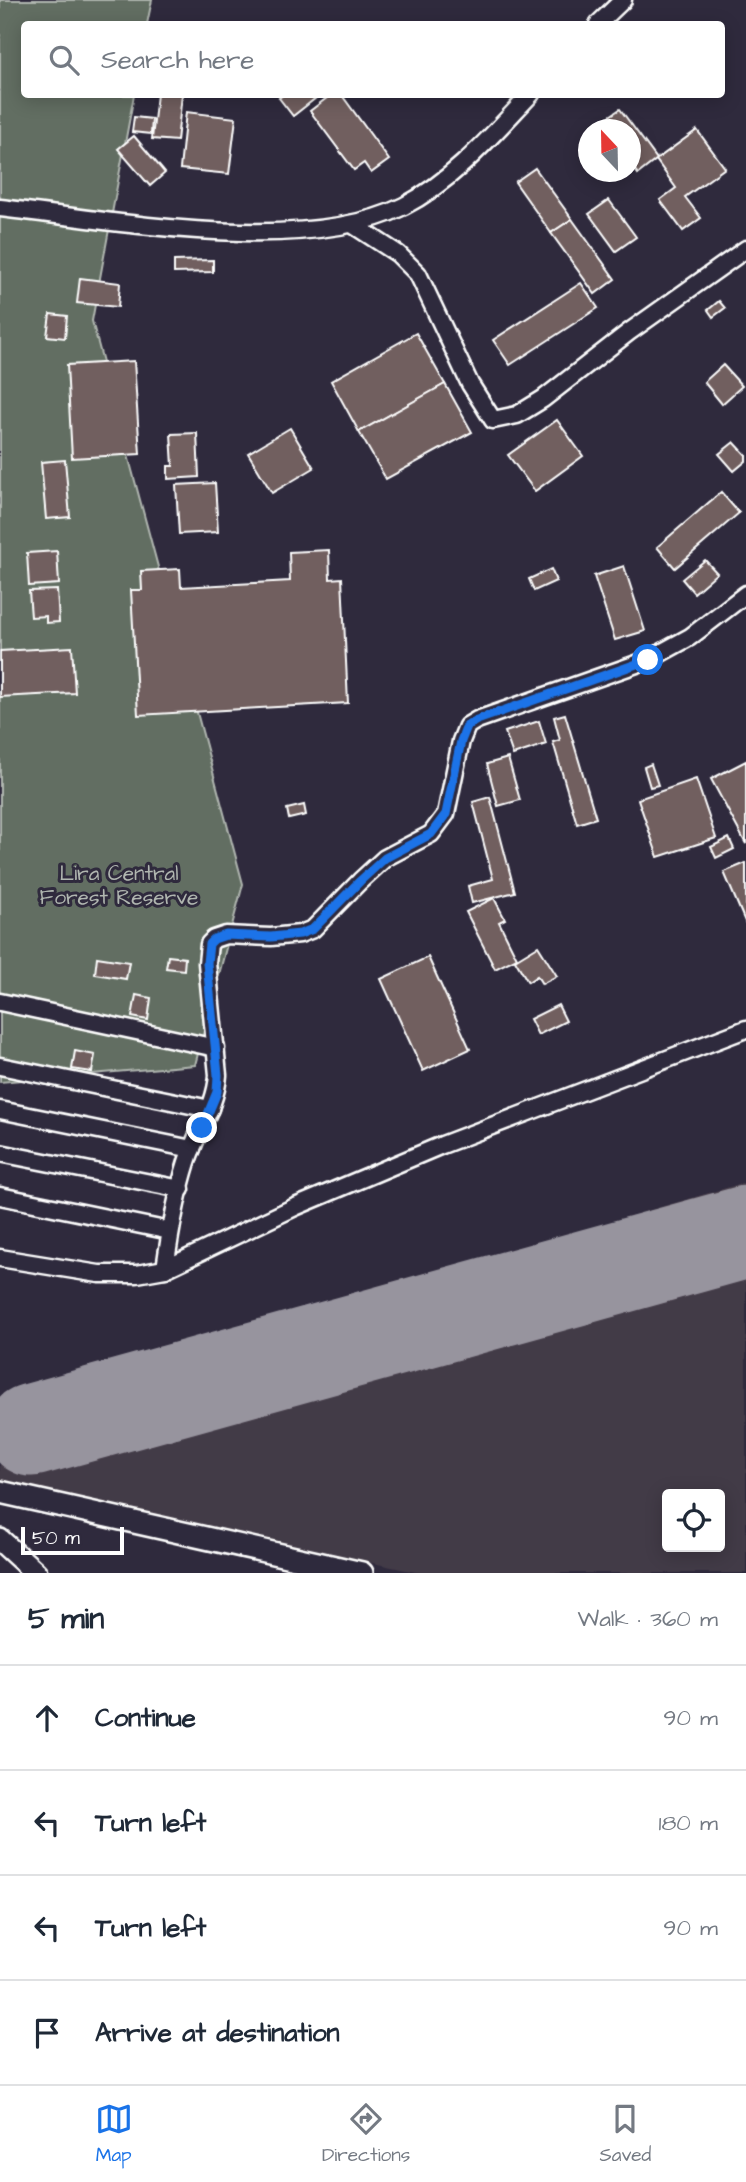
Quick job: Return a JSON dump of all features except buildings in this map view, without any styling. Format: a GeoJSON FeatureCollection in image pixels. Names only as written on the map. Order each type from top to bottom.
{"type":"FeatureCollection","features":[{"type":"Feature","properties":{"kind":"main road"},"geometry":{"type":"LineString","coordinates":[[0,1492],[362,1573]]}},
{"type":"Feature","properties":{"kind":"main road"},"geometry":{"type":"LineString","coordinates":[[0,1540],[36,1573]]}},
{"type":"Feature","properties":{"kind":"street"},"geometry":{"type":"LineString","coordinates":[[601,21],[623,0]]}},
{"type":"Feature","properties":{"kind":"street"},"geometry":{"type":"LineString","coordinates":[[0,208],[171,227],[263,232],[334,228],[387,214],[421,195],[470,158],[527,98]]}},
{"type":"Feature","properties":{"kind":"street"},"geometry":{"type":"LineString","coordinates":[[352,224],[398,254],[418,274],[470,384],[493,420],[517,415],[543,399],[629,332],[746,248]]}},
{"type":"Feature","properties":{"kind":"street"},"geometry":{"type":"LineString","coordinates":[[165,1269],[170,1231],[192,1149],[217,1092],[216,1048],[207,963],[207,949],[214,939],[226,935],[271,937],[300,934],[313,929],[385,858],[431,834],[442,821],[467,726],[477,720],[660,654],[690,637],[746,594]]}},
{"type":"Feature","properties":{"kind":"street"},"geometry":{"type":"LineString","coordinates":[[0,1002],[216,1048]]}},
{"type":"Feature","properties":{"kind":"street"},"geometry":{"type":"LineString","coordinates":[[0,1258],[99,1274],[136,1275],[165,1269],[295,1207],[442,1145],[746,1029]]}},
{"type":"Feature","properties":{"kind":"street"},"geometry":{"type":"LineString","coordinates":[[0,1066],[210,1109]]}},
{"type":"Feature","properties":{"kind":"street"},"geometry":{"type":"LineString","coordinates":[[0,1110],[192,1149]]}},
{"type":"Feature","properties":{"kind":"street"},"geometry":{"type":"LineString","coordinates":[[0,1153],[181,1189]]}},
{"type":"Feature","properties":{"kind":"street"},"geometry":{"type":"LineString","coordinates":[[0,1196],[170,1231]]}},
{"type":"Feature","properties":{"kind":"shaded area"},"geometry":{"type":"Polygon","coordinates":[[[746,1182],[746,1573],[420,1573],[0,1484],[0,1401],[746,1182]]]}},
{"type":"Feature","properties":{"kind":"green space","name":"Lira Central Forest Reserve"},"geometry":{"type":"Polygon","coordinates":[[[0,0],[152,0],[148,21],[21,21],[21,98],[133,98],[92,321],[243,884],[195,1065],[0,1082],[0,0]]]}},
{"type":"Feature","properties":{"kind":"runway"},"geometry":{"type":"LineString","coordinates":[[32,1430],[746,1232]]}},
{"type":"Feature","properties":{"kind":"route"},"geometry":{"type":"LineString","coordinates":[[202,1128],[217,1092],[218,1075],[207,963],[209,944],[226,935],[271,937],[300,934],[313,929],[385,858],[431,834],[442,821],[467,726],[477,720],[648,660]]}}]}
